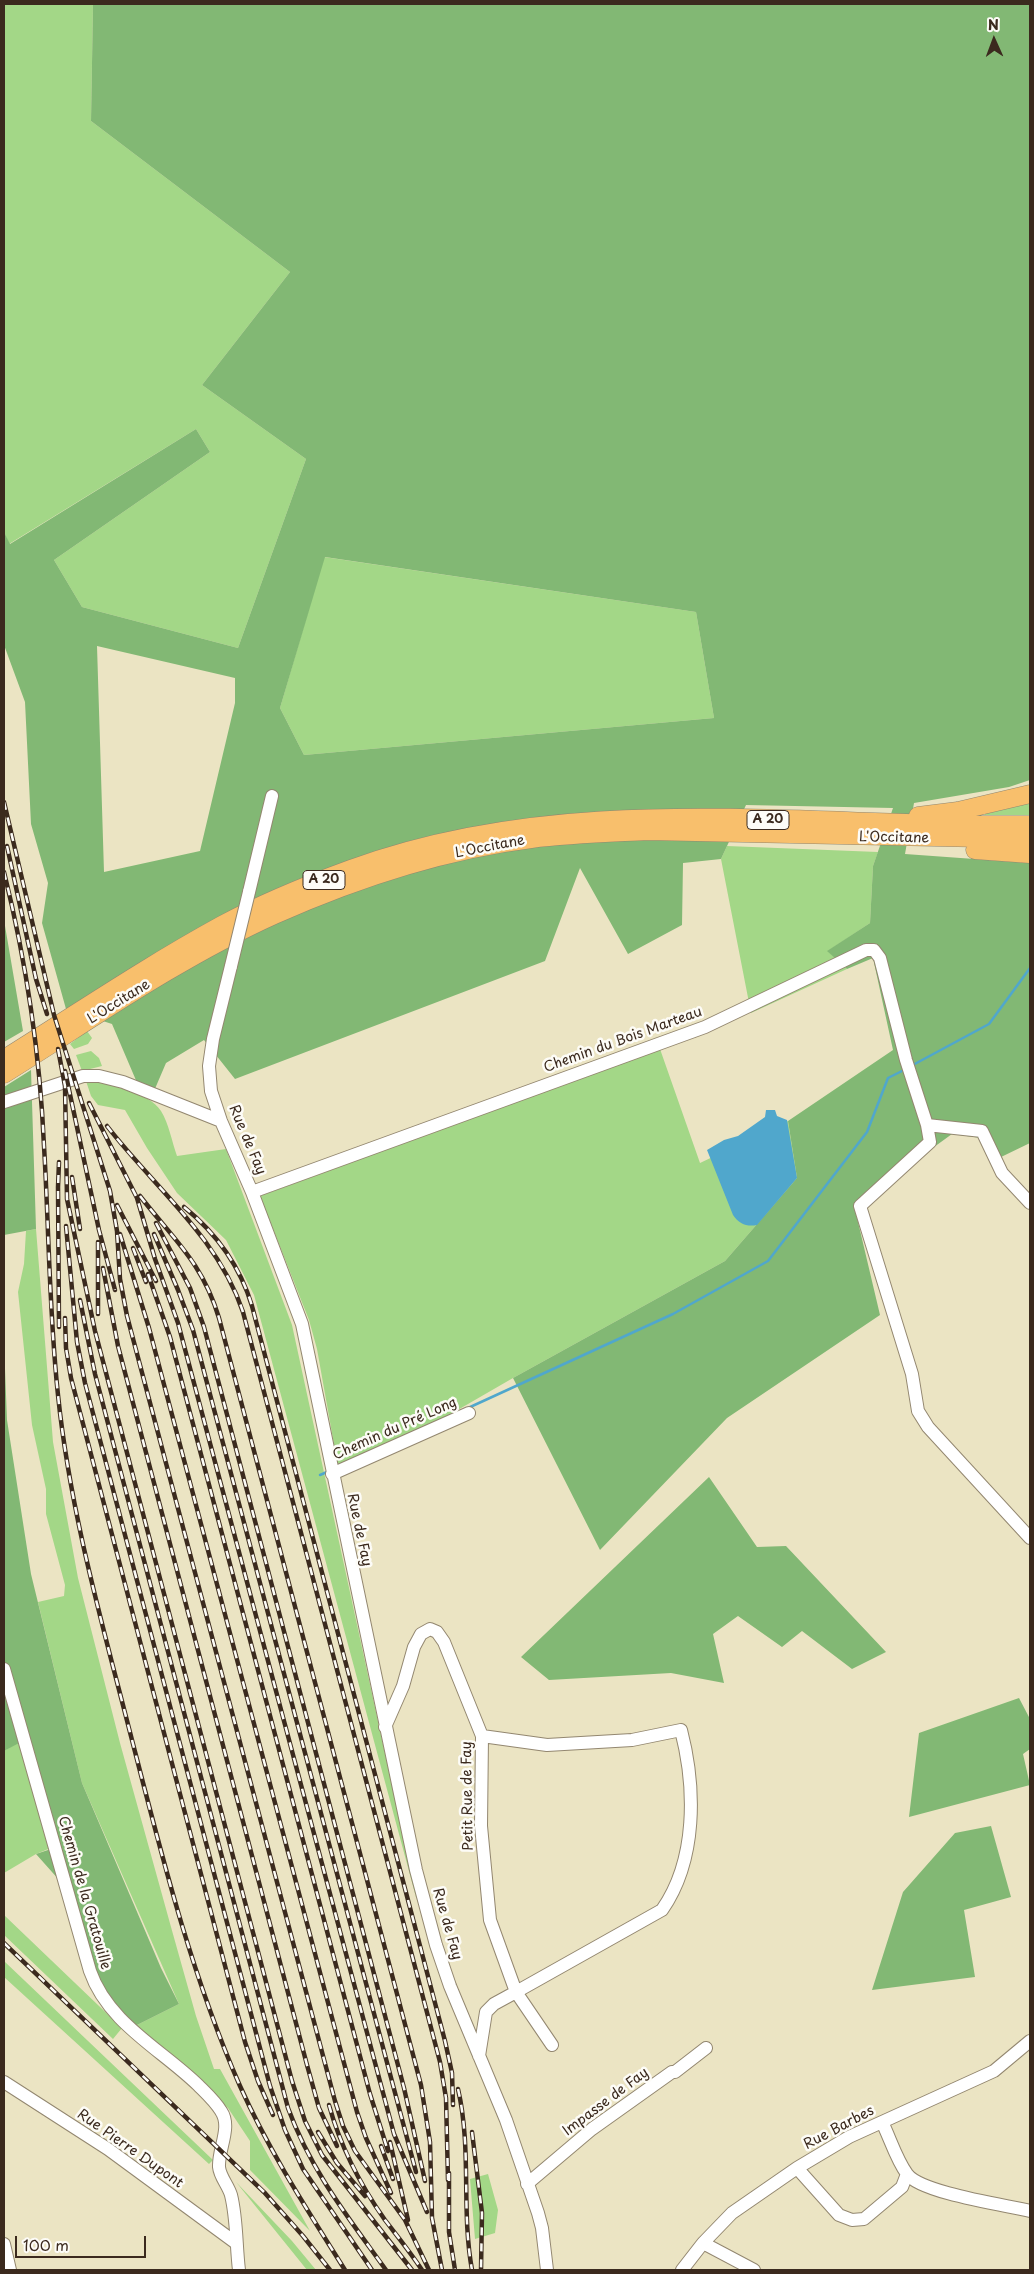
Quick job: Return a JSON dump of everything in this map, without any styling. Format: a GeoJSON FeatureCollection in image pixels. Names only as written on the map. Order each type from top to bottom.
{"type":"FeatureCollection","features":[{"type":"Feature","properties":{"kind":"highway"},"geometry":{"type":"LineString","coordinates":[[852,822],[958,811],[1030,794]]}},
{"type":"Feature","properties":{"kind":"highway","name":"L'Occitane"},"geometry":{"type":"LineString","coordinates":[[4,1058],[164,958],[223,925],[270,902],[352,868],[424,847],[489,833],[600,820],[684,817],[966,826],[1030,825]]}},
{"type":"Feature","properties":{"kind":"highway","name":"L'Occitane"},"geometry":{"type":"LineString","coordinates":[[4,1074],[162,975],[222,941],[274,915],[348,885],[389,871],[476,849],[530,839],[589,833],[648,832],[886,838],[1030,839]]}},
{"type":"Feature","properties":{"kind":"highway"},"geometry":{"type":"LineString","coordinates":[[886,838],[912,845],[1030,854]]}},
{"type":"Feature","properties":{"kind":"street","name":"Rue de Fay"},"geometry":{"type":"LineString","coordinates":[[272,796],[213,1039],[209,1066],[212,1091],[221,1120],[252,1192],[302,1324],[385,1727],[408,1833],[436,1945],[450,1986],[506,2120],[542,2228],[547,2270]]}},
{"type":"Feature","properties":{"kind":"street","name":"Chemin du Bois Marteau"},"geometry":{"type":"LineString","coordinates":[[252,1192],[705,1027],[870,949],[877,953],[880,958],[906,1060],[927,1125]]}},
{"type":"Feature","properties":{"kind":"street"},"geometry":{"type":"LineString","coordinates":[[4,1102],[83,1076],[99,1076],[123,1082],[221,1120]]}},
{"type":"Feature","properties":{"kind":"street"},"geometry":{"type":"LineString","coordinates":[[1030,1203],[1002,1173],[982,1131],[927,1125],[930,1142],[860,1206],[912,1374],[918,1411],[928,1427],[1030,1538]]}},
{"type":"Feature","properties":{"kind":"street","name":"Chemin du Pré Long"},"geometry":{"type":"LineString","coordinates":[[332,1474],[469,1413]]}},
{"type":"Feature","properties":{"kind":"street","name":"Petit Rue de Fay"},"geometry":{"type":"LineString","coordinates":[[385,1727],[403,1686],[414,1647],[421,1634],[430,1629],[437,1632],[444,1642],[482,1736],[482,1826],[490,1920],[516,1992],[552,2045]]}},
{"type":"Feature","properties":{"kind":"street","name":"Chemin de la Gratouille"},"geometry":{"type":"LineString","coordinates":[[4,1669],[93,1978],[113,2012],[143,2039],[178,2065],[221,2110],[225,2123],[219,2165],[231,2194],[239,2270]]}},
{"type":"Feature","properties":{"kind":"street"},"geometry":{"type":"LineString","coordinates":[[479,2056],[486,2012],[494,2004],[662,1910],[674,1893],[684,1865],[690,1825],[688,1757],[681,1730],[632,1740],[547,1745],[482,1736]]}},
{"type":"Feature","properties":{"kind":"street","name":"Rue Barbes"},"geometry":{"type":"LineString","coordinates":[[682,2270],[703,2243],[732,2213],[797,2168],[849,2137],[994,2071],[1030,2041]]}},
{"type":"Feature","properties":{"kind":"street","name":"Impasse de Fay"},"geometry":{"type":"LineString","coordinates":[[527,2184],[592,2129],[672,2072],[675,2072],[706,2048]]}},
{"type":"Feature","properties":{"kind":"street","name":"Rue Pierre Dupont"},"geometry":{"type":"LineString","coordinates":[[4,2082],[108,2149],[236,2243]]}},
{"type":"Feature","properties":{"kind":"street"},"geometry":{"type":"LineString","coordinates":[[882,2122],[907,2174],[916,2181],[932,2189],[1030,2211]]}},
{"type":"Feature","properties":{"kind":"street"},"geometry":{"type":"LineString","coordinates":[[797,2168],[839,2215],[852,2220],[864,2219],[902,2187],[907,2174]]}},
{"type":"Feature","properties":{"kind":"street"},"geometry":{"type":"LineString","coordinates":[[703,2243],[754,2270]]}},
{"type":"Feature","properties":{"kind":"street"},"geometry":{"type":"LineString","coordinates":[[4,2244],[10,2270]]}},
{"type":"Feature","properties":{"kind":"green space"},"geometry":{"type":"Polygon","coordinates":[[[4,4],[93,4],[91,121],[290,272],[202,385],[306,459],[238,648],[82,607],[54,560],[210,452],[196,429],[9,544],[4,532],[4,4]]]}},
{"type":"Feature","properties":{"kind":"green space"},"geometry":{"type":"Polygon","coordinates":[[[93,4],[1030,4],[1030,780],[1009,787],[914,803],[905,854],[1030,863],[1030,1143],[999,1158],[981,1138],[952,1134],[854,1205],[880,1315],[727,1418],[600,1550],[513,1378],[725,1261],[797,1178],[788,1121],[893,1050],[873,958],[847,969],[827,951],[870,923],[873,866],[893,808],[746,805],[721,859],[683,863],[682,925],[628,954],[580,868],[545,961],[235,1079],[204,1040],[166,1063],[154,1091],[138,1085],[112,1024],[66,1009],[42,923],[48,883],[31,824],[25,702],[4,645],[4,532],[10,544],[196,429],[210,452],[54,560],[82,607],[238,648],[306,459],[202,385],[290,272],[91,121],[93,4]],[[325,557],[280,708],[304,755],[714,718],[696,612],[325,557]],[[97,646],[104,872],[200,851],[235,703],[235,678],[97,646]]]}},
{"type":"Feature","properties":{"kind":"green space"},"geometry":{"type":"Polygon","coordinates":[[[324,557],[696,612],[714,718],[304,755],[280,708],[324,557]]]}},
{"type":"Feature","properties":{"kind":"green space"},"geometry":{"type":"Polygon","coordinates":[[[1030,796],[1030,815],[984,815],[991,810],[1030,796]]]}},
{"type":"Feature","properties":{"kind":"green space"},"geometry":{"type":"Polygon","coordinates":[[[727,846],[878,852],[873,866],[870,923],[828,951],[847,969],[751,1013],[721,859],[727,846]]]}},
{"type":"Feature","properties":{"kind":"green space"},"geometry":{"type":"Polygon","coordinates":[[[4,920],[23,1031],[4,1042],[4,920]]]}},
{"type":"Feature","properties":{"kind":"green space"},"geometry":{"type":"Polygon","coordinates":[[[87,1031],[92,1038],[88,1044],[74,1049],[70,1044],[87,1031]]]}},
{"type":"Feature","properties":{"kind":"green space"},"geometry":{"type":"Polygon","coordinates":[[[660,1049],[700,1163],[788,1121],[797,1178],[725,1261],[513,1378],[340,1478],[317,1349],[309,1320],[260,1196],[660,1049]]]}},
{"type":"Feature","properties":{"kind":"green space"},"geometry":{"type":"Polygon","coordinates":[[[91,1051],[99,1058],[102,1066],[82,1071],[76,1055],[91,1051]]]}},
{"type":"Feature","properties":{"kind":"green space"},"geometry":{"type":"Polygon","coordinates":[[[31,1070],[36,1229],[4,1235],[4,1087],[31,1070]]]}},
{"type":"Feature","properties":{"kind":"green space"},"geometry":{"type":"Polygon","coordinates":[[[86,1081],[127,1090],[155,1104],[166,1122],[177,1156],[226,1149],[292,1325],[417,1901],[254,1295],[226,1240],[177,1193],[147,1148],[125,1110],[98,1105],[91,1096],[86,1081]]]}},
{"type":"Feature","properties":{"kind":"green space"},"geometry":{"type":"Polygon","coordinates":[[[36,1229],[53,1442],[78,1578],[120,1743],[196,2016],[214,2069],[220,2069],[310,2231],[250,2170],[250,2141],[228,2108],[133,2027],[179,2004],[82,1783],[38,1602],[64,1596],[65,1585],[46,1514],[46,1489],[32,1425],[18,1292],[24,1264],[26,1231],[36,1229]]]}},
{"type":"Feature","properties":{"kind":"green space"},"geometry":{"type":"Polygon","coordinates":[[[4,1343],[7,1420],[31,1574],[82,1783],[161,1968],[179,2004],[133,2027],[94,1995],[60,1881],[36,1854],[51,1849],[19,1743],[4,1751],[4,1343]]]}},
{"type":"Feature","properties":{"kind":"green space"},"geometry":{"type":"Polygon","coordinates":[[[709,1477],[757,1547],[786,1546],[886,1652],[852,1669],[802,1631],[782,1647],[738,1616],[713,1634],[724,1683],[671,1673],[549,1680],[521,1657],[709,1477]]]}},
{"type":"Feature","properties":{"kind":"green space"},"geometry":{"type":"Polygon","coordinates":[[[1019,1698],[1030,1719],[1030,1749],[1023,1754],[1030,1785],[909,1817],[919,1733],[1019,1698]]]}},
{"type":"Feature","properties":{"kind":"green space"},"geometry":{"type":"Polygon","coordinates":[[[18,1742],[51,1848],[36,1854],[4,1873],[4,1751],[18,1742]]]}},
{"type":"Feature","properties":{"kind":"green space"},"geometry":{"type":"Polygon","coordinates":[[[991,1826],[1011,1897],[964,1910],[975,1977],[872,1990],[903,1892],[955,1833],[991,1826]]]}},
{"type":"Feature","properties":{"kind":"green space"},"geometry":{"type":"Polygon","coordinates":[[[4,1915],[122,2028],[113,2039],[4,1935],[4,1915]]]}},
{"type":"Feature","properties":{"kind":"green space"},"geometry":{"type":"Polygon","coordinates":[[[4,1961],[213,2160],[209,2164],[4,1977],[4,1961]]]}},
{"type":"Feature","properties":{"kind":"green space"},"geometry":{"type":"Polygon","coordinates":[[[488,2174],[498,2210],[495,2233],[475,2239],[470,2179],[488,2174]]]}},
{"type":"Feature","properties":{"kind":"green space"},"geometry":{"type":"Polygon","coordinates":[[[236,2182],[292,2241],[316,2270],[307,2270],[236,2182]]]}},
{"type":"Feature","properties":{"kind":"water"},"geometry":{"type":"Polygon","coordinates":[[[766,1110],[775,1110],[777,1116],[787,1120],[797,1178],[757,1225],[750,1226],[741,1223],[733,1215],[707,1150],[724,1140],[738,1136],[765,1117],[766,1110]]]}},
{"type":"Feature","properties":{"kind":"waterway"},"geometry":{"type":"LineString","coordinates":[[911,1066],[989,1024],[1030,968]]}},
{"type":"Feature","properties":{"kind":"waterway"},"geometry":{"type":"LineString","coordinates":[[468,1408],[673,1314],[768,1261],[867,1132],[888,1078],[904,1070]]}},
{"type":"Feature","properties":{"kind":"waterway"},"geometry":{"type":"LineString","coordinates":[[320,1475],[327,1472]]}},
{"type":"Feature","properties":{"kind":"railway"},"geometry":{"type":"LineString","coordinates":[[4,802],[54,1015],[110,1191],[117,1231],[120,1279],[127,1316],[335,2101],[343,2126],[355,2151],[405,2220],[429,2270]]}},
{"type":"Feature","properties":{"kind":"railway"},"geometry":{"type":"LineString","coordinates":[[7,846],[36,979],[47,1014]]}},
{"type":"Feature","properties":{"kind":"railway"},"geometry":{"type":"LineString","coordinates":[[4,872],[31,1008],[39,1077],[58,1395],[69,1475],[94,1592],[174,1900],[221,2040],[263,2134],[345,2270]]}},
{"type":"Feature","properties":{"kind":"railway"},"geometry":{"type":"LineString","coordinates":[[58,1049],[65,1086],[67,1199],[95,1331],[292,2081],[305,2121],[322,2155],[412,2270]]}},
{"type":"Feature","properties":{"kind":"railway"},"geometry":{"type":"LineString","coordinates":[[65,1071],[99,1230],[115,1290]]}},
{"type":"Feature","properties":{"kind":"railway"},"geometry":{"type":"LineString","coordinates":[[89,1103],[137,1198],[155,1259],[178,1323],[394,2134],[427,2212]]}},
{"type":"Feature","properties":{"kind":"railway"},"geometry":{"type":"LineString","coordinates":[[107,1126],[201,1236],[218,1260],[232,1285],[243,1312],[440,2062],[446,2098],[448,2180]]}},
{"type":"Feature","properties":{"kind":"railway"},"geometry":{"type":"LineString","coordinates":[[59,1162],[59,1327]]}},
{"type":"Feature","properties":{"kind":"railway"},"geometry":{"type":"LineString","coordinates":[[72,1177],[80,1229]]}},
{"type":"Feature","properties":{"kind":"railway"},"geometry":{"type":"LineString","coordinates":[[140,1196],[186,1252],[204,1282],[219,1318],[421,2085],[430,2142],[432,2218],[442,2270]]}},
{"type":"Feature","properties":{"kind":"railway"},"geometry":{"type":"LineString","coordinates":[[117,1205],[156,1281]]}},
{"type":"Feature","properties":{"kind":"railway"},"geometry":{"type":"LineString","coordinates":[[184,1207],[196,1217],[226,1251],[241,1277],[252,1306],[445,2041],[452,2073],[453,2105]]}},
{"type":"Feature","properties":{"kind":"railway"},"geometry":{"type":"LineString","coordinates":[[156,1223],[190,1288],[204,1327],[404,2088],[425,2181]]}},
{"type":"Feature","properties":{"kind":"railway"},"geometry":{"type":"LineString","coordinates":[[66,1226],[77,1342],[85,1383],[270,2086],[285,2130],[303,2169],[372,2270]]}},
{"type":"Feature","properties":{"kind":"railway"},"geometry":{"type":"LineString","coordinates":[[120,1234],[149,1328],[357,2112],[366,2138],[391,2193]]}},
{"type":"Feature","properties":{"kind":"railway"},"geometry":{"type":"LineString","coordinates":[[154,1234],[193,1330],[416,2172]]}},
{"type":"Feature","properties":{"kind":"railway"},"geometry":{"type":"LineString","coordinates":[[98,1242],[98,1314]]}},
{"type":"Feature","properties":{"kind":"railway"},"geometry":{"type":"LineString","coordinates":[[133,1248],[146,1282]]}},
{"type":"Feature","properties":{"kind":"railway"},"geometry":{"type":"LineString","coordinates":[[103,1268],[118,1346],[307,2065],[319,2108],[337,2146]]}},
{"type":"Feature","properties":{"kind":"railway"},"geometry":{"type":"LineString","coordinates":[[148,1274],[170,1337],[370,2094],[388,2151]]}},
{"type":"Feature","properties":{"kind":"railway"},"geometry":{"type":"LineString","coordinates":[[80,1300],[95,1374],[288,2108],[297,2131],[331,2193],[386,2270]]}},
{"type":"Feature","properties":{"kind":"railway"},"geometry":{"type":"LineString","coordinates":[[65,1318],[66,1348],[71,1378],[245,2042],[258,2081],[273,2115]]}},
{"type":"Feature","properties":{"kind":"railway"},"geometry":{"type":"LineString","coordinates":[[4,1943],[264,2192],[330,2270]]}},
{"type":"Feature","properties":{"kind":"railway"},"geometry":{"type":"LineString","coordinates":[[458,2089],[465,2134],[467,2225],[472,2270]]}},
{"type":"Feature","properties":{"kind":"railway"},"geometry":{"type":"LineString","coordinates":[[329,2105],[345,2150],[360,2179],[385,2220],[422,2270]]}},
{"type":"Feature","properties":{"kind":"railway"},"geometry":{"type":"LineString","coordinates":[[318,2132],[337,2163],[365,2196]]}},
{"type":"Feature","properties":{"kind":"railway"},"geometry":{"type":"LineString","coordinates":[[472,2132],[482,2213],[481,2270]]}},
{"type":"Feature","properties":{"kind":"railway"},"geometry":{"type":"LineString","coordinates":[[390,2142],[408,2220]]}},
{"type":"Feature","properties":{"kind":"railway"},"geometry":{"type":"LineString","coordinates":[[381,2146],[393,2179]]}},
{"type":"Feature","properties":{"kind":"railway"},"geometry":{"type":"LineString","coordinates":[[449,2173],[449,2232],[455,2270]]}}]}
